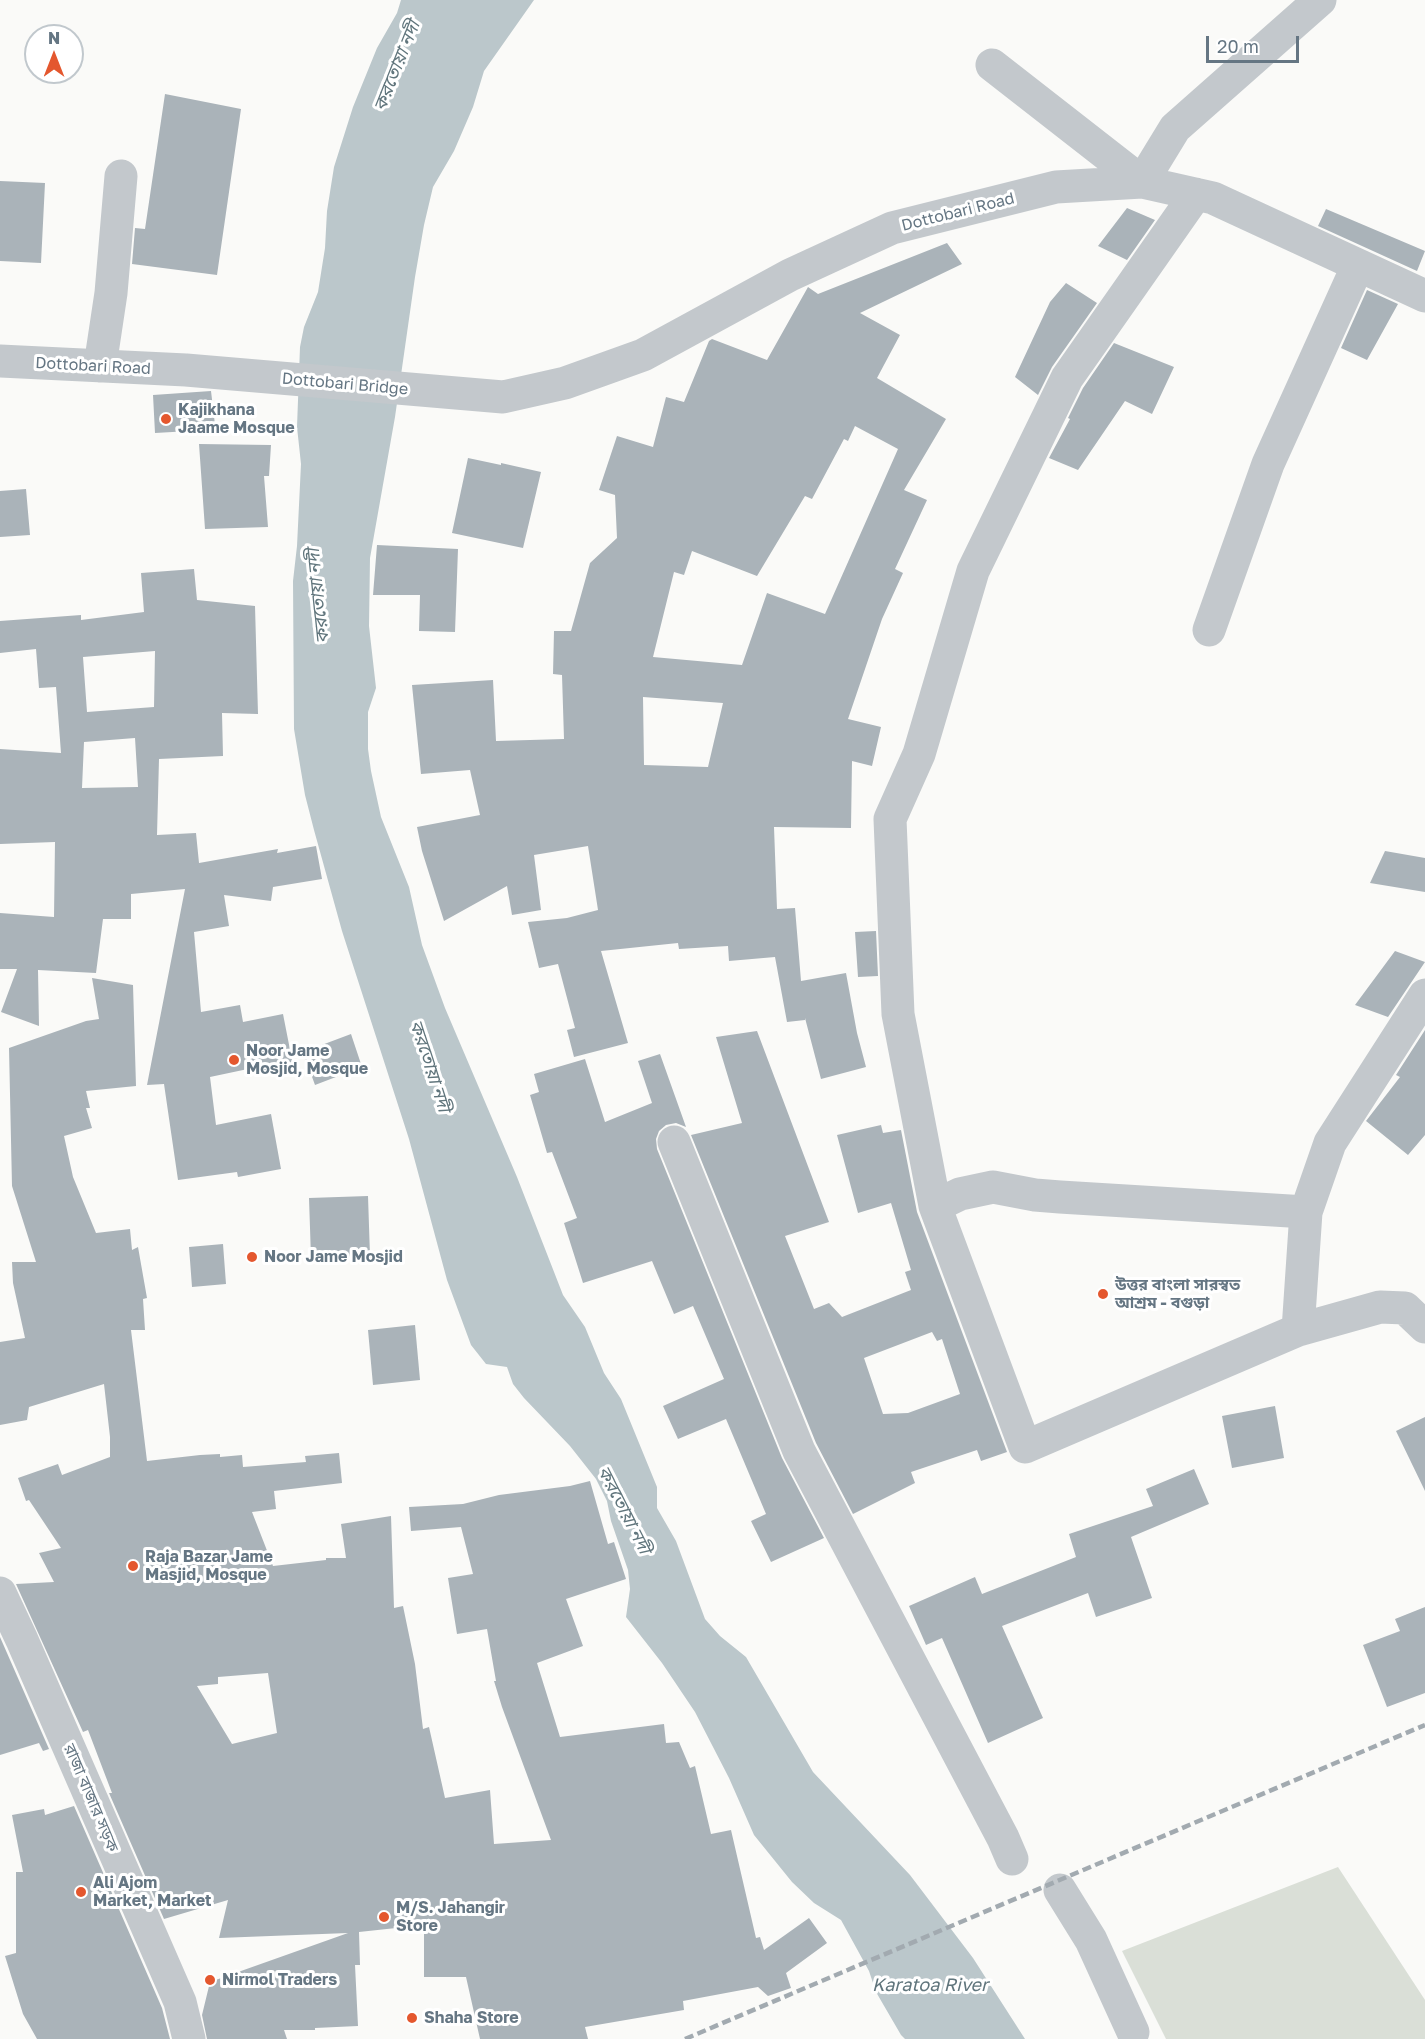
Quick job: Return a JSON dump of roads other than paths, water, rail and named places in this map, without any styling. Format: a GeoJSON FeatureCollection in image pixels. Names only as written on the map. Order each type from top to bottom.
{"type":"FeatureCollection","features":[{"type":"Feature","properties":{"kind":"street"},"geometry":{"type":"LineString","coordinates":[[992,65],[1142,182],[1175,128],[1320,0]]}},
{"type":"Feature","properties":{"kind":"street"},"geometry":{"type":"LineString","coordinates":[[100,366],[111,293],[121,176]]}},
{"type":"Feature","properties":{"kind":"street","name":"Dottobari Road"},"geometry":{"type":"LineString","coordinates":[[503,397],[565,383],[643,355],[790,275],[892,228],[1056,187],[1142,182],[1213,198],[1425,296]]}},
{"type":"Feature","properties":{"kind":"street"},"geometry":{"type":"LineString","coordinates":[[1196,194],[1067,378],[973,571],[920,754],[890,819],[898,1014],[935,1206],[1024,1447],[1298,1330],[1380,1307],[1405,1308],[1425,1327]]}},
{"type":"Feature","properties":{"kind":"street"},"geometry":{"type":"LineString","coordinates":[[1209,630],[1268,464],[1358,265]]}},
{"type":"Feature","properties":{"kind":"street","name":"Dottobari Road"},"geometry":{"type":"LineString","coordinates":[[0,361],[186,370]]}},
{"type":"Feature","properties":{"kind":"street","name":"Dottobari Bridge"},"geometry":{"type":"LineString","coordinates":[[186,370],[503,397]]}},
{"type":"Feature","properties":{"kind":"street"},"geometry":{"type":"LineString","coordinates":[[1298,1330],[1306,1212],[1330,1143],[1425,995]]}},
{"type":"Feature","properties":{"kind":"street"},"geometry":{"type":"LineString","coordinates":[[674,1142],[799,1450],[1012,1859]]}},
{"type":"Feature","properties":{"kind":"street"},"geometry":{"type":"LineString","coordinates":[[935,1206],[960,1194],[993,1188],[1052,1197],[1306,1212]]}},
{"type":"Feature","properties":{"kind":"street","name":"রাজা বাজার সড়ক"},"geometry":{"type":"LineString","coordinates":[[0,1593],[180,2002],[189,2039]]}},
{"type":"Feature","properties":{"kind":"street"},"geometry":{"type":"LineString","coordinates":[[1060,1890],[1091,1940],[1133,2032]]}},
{"type":"Feature","properties":{"kind":"water"},"geometry":{"type":"Polygon","coordinates":[[[401,0],[534,0],[484,71],[473,107],[454,151],[433,187],[424,225],[395,417],[370,558],[369,626],[376,688],[368,712],[368,749],[381,817],[409,887],[422,945],[445,1008],[517,1177],[563,1295],[585,1327],[604,1373],[621,1399],[657,1487],[657,1508],[676,1541],[705,1619],[720,1636],[746,1657],[813,1772],[910,1875],[973,1958],[1025,2039],[905,2039],[901,2035],[876,1992],[869,1971],[841,1920],[814,1903],[792,1882],[754,1835],[729,1778],[695,1712],[662,1663],[626,1617],[630,1589],[628,1570],[611,1521],[607,1501],[596,1479],[570,1446],[524,1398],[513,1384],[507,1367],[486,1364],[471,1345],[447,1280],[409,1139],[342,931],[305,795],[294,729],[293,581],[301,464],[297,427],[300,347],[304,327],[318,292],[334,167],[353,107],[377,48],[397,13],[401,0]]]}},
{"type":"Feature","properties":{"kind":"railway"},"geometry":{"type":"LineString","coordinates":[[685,2039],[1425,1725]]}},
{"type":"Feature","properties":{"kind":"place","name":"Kajikhana Jaame Mosque"},"geometry":{"type":"Point","coordinates":[166,419]}},
{"type":"Feature","properties":{"kind":"place","name":"Noor Jame Mosjid, Mosque"},"geometry":{"type":"Point","coordinates":[234,1060]}},
{"type":"Feature","properties":{"kind":"place","name":"Noor Jame Mosjid"},"geometry":{"type":"Point","coordinates":[252,1257]}},
{"type":"Feature","properties":{"kind":"place","name":"উত্তর বাংলা সারস্বত আশ্রম - বগুড়া"},"geometry":{"type":"Point","coordinates":[1103,1294]}},
{"type":"Feature","properties":{"kind":"place","name":"Raja Bazar Jame Masjid, Mosque"},"geometry":{"type":"Point","coordinates":[133,1566]}},
{"type":"Feature","properties":{"kind":"place","name":"Ali Ajom Market, Market"},"geometry":{"type":"Point","coordinates":[81,1892]}},
{"type":"Feature","properties":{"kind":"place","name":"M/S. Jahangir Store"},"geometry":{"type":"Point","coordinates":[384,1917]}},
{"type":"Feature","properties":{"kind":"place","name":"Nirmol Traders"},"geometry":{"type":"Point","coordinates":[210,1980]}},
{"type":"Feature","properties":{"kind":"place","name":"Shaha Store"},"geometry":{"type":"Point","coordinates":[412,2018]}},
{"type":"Feature","properties":{"kind":"water label","name":"করতোয়া নদী"},"geometry":{"type":"Point","coordinates":[397,66]}},
{"type":"Feature","properties":{"kind":"water label","name":"করতোয়া নদী"},"geometry":{"type":"Point","coordinates":[318,596]}},
{"type":"Feature","properties":{"kind":"water label","name":"করতোয়া নদী"},"geometry":{"type":"Point","coordinates":[430,1066]}},
{"type":"Feature","properties":{"kind":"water label","name":"করতোয়া নদী"},"geometry":{"type":"Point","coordinates":[624,1510]}},
{"type":"Feature","properties":{"kind":"water label","name":"Karatoa River"},"geometry":{"type":"Point","coordinates":[930,1985]}}]}
